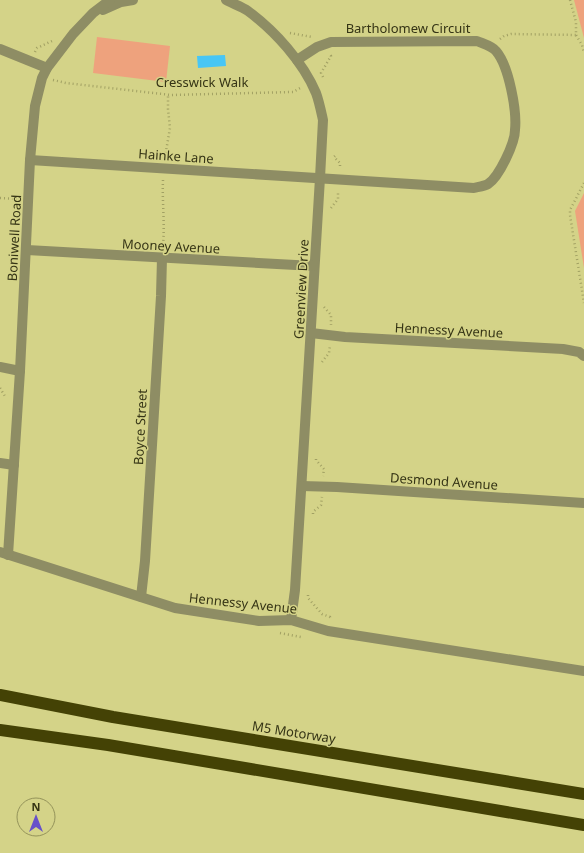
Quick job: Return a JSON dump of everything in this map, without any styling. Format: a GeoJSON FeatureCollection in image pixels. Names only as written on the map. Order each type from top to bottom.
{"type":"FeatureCollection","features":[{"type":"Feature","properties":{"kind":"highway","name":"M5 Motorway"},"geometry":{"type":"LineString","coordinates":[[0,694],[112,717],[584,794]]}},
{"type":"Feature","properties":{"kind":"highway"},"geometry":{"type":"LineString","coordinates":[[0,730],[116,746],[584,827]]}},
{"type":"Feature","properties":{"kind":"street","name":"Boniwell Road"},"geometry":{"type":"LineString","coordinates":[[4,553],[14,465],[30,160],[35,106],[42,78],[47,68],[73,34],[93,13],[110,0]]}},
{"type":"Feature","properties":{"kind":"street","name":"Boniwell Road"},"geometry":{"type":"LineString","coordinates":[[93,13],[122,2],[133,0]]}},
{"type":"Feature","properties":{"kind":"street","name":"Greenview Drive"},"geometry":{"type":"LineString","coordinates":[[226,0],[246,10],[267,27],[297,60],[316,94],[323,120],[302,486],[295,590],[291,620]]}},
{"type":"Feature","properties":{"kind":"street","name":"Bartholomew Circuit"},"geometry":{"type":"LineString","coordinates":[[297,60],[317,47],[331,42],[477,41],[495,50],[505,65],[510,85],[516,131],[513,144],[506,159],[488,184],[474,188],[320,178]]}},
{"type":"Feature","properties":{"kind":"street"},"geometry":{"type":"LineString","coordinates":[[0,49],[47,68]]}},
{"type":"Feature","properties":{"kind":"street","name":"Hainke Lane"},"geometry":{"type":"LineString","coordinates":[[30,160],[320,178]]}},
{"type":"Feature","properties":{"kind":"street","name":"Mooney Avenue"},"geometry":{"type":"LineString","coordinates":[[26,250],[314,266]]}},
{"type":"Feature","properties":{"kind":"street","name":"Boyce Street"},"geometry":{"type":"LineString","coordinates":[[141,597],[161,296],[162,258]]}},
{"type":"Feature","properties":{"kind":"street","name":"Hennessy Avenue"},"geometry":{"type":"LineString","coordinates":[[311,333],[345,337],[563,349],[579,352],[584,356]]}},
{"type":"Feature","properties":{"kind":"street"},"geometry":{"type":"LineString","coordinates":[[0,367],[20,371]]}},
{"type":"Feature","properties":{"kind":"street"},"geometry":{"type":"LineString","coordinates":[[0,463],[14,465]]}},
{"type":"Feature","properties":{"kind":"street","name":"Desmond Avenue"},"geometry":{"type":"LineString","coordinates":[[302,486],[584,503]]}},
{"type":"Feature","properties":{"kind":"street","name":"Hennessy Avenue"},"geometry":{"type":"LineString","coordinates":[[4,553],[175,608],[259,621],[291,620],[328,631],[584,671]]}},
{"type":"Feature","properties":{"kind":"path"},"geometry":{"type":"LineString","coordinates":[[570,0],[576,22],[576,35],[582,45],[584,53]]}},
{"type":"Feature","properties":{"kind":"path"},"geometry":{"type":"LineString","coordinates":[[491,48],[504,36],[511,34],[576,35]]}},
{"type":"Feature","properties":{"kind":"path","name":"Cresswick Walk"},"geometry":{"type":"LineString","coordinates":[[42,78],[66,83],[168,94],[293,92],[310,81]]}},
{"type":"Feature","properties":{"kind":"path"},"geometry":{"type":"LineString","coordinates":[[164,161],[170,128],[168,94]]}},
{"type":"Feature","properties":{"kind":"path"},"geometry":{"type":"LineString","coordinates":[[163,244],[165,226],[162,199],[164,173]]}},
{"type":"Feature","properties":{"kind":"path"},"geometry":{"type":"LineString","coordinates":[[584,183],[570,210],[584,303]]}},
{"type":"Feature","properties":{"kind":"path"},"geometry":{"type":"LineString","coordinates":[[0,198],[17,199]]}},
{"type":"Feature","properties":{"kind":"shaded area"},"geometry":{"type":"Polygon","coordinates":[[[574,0],[584,0],[584,38],[574,0]]]}},
{"type":"Feature","properties":{"kind":"shaded area"},"geometry":{"type":"Polygon","coordinates":[[[97,37],[170,46],[166,82],[93,73],[97,37]]]}},
{"type":"Feature","properties":{"kind":"shaded area"},"geometry":{"type":"Polygon","coordinates":[[[584,193],[584,268],[575,211],[584,193]]]}},
{"type":"Feature","properties":{"kind":"water"},"geometry":{"type":"Polygon","coordinates":[[[225,55],[226,66],[198,68],[197,56],[225,55]]]}}]}
